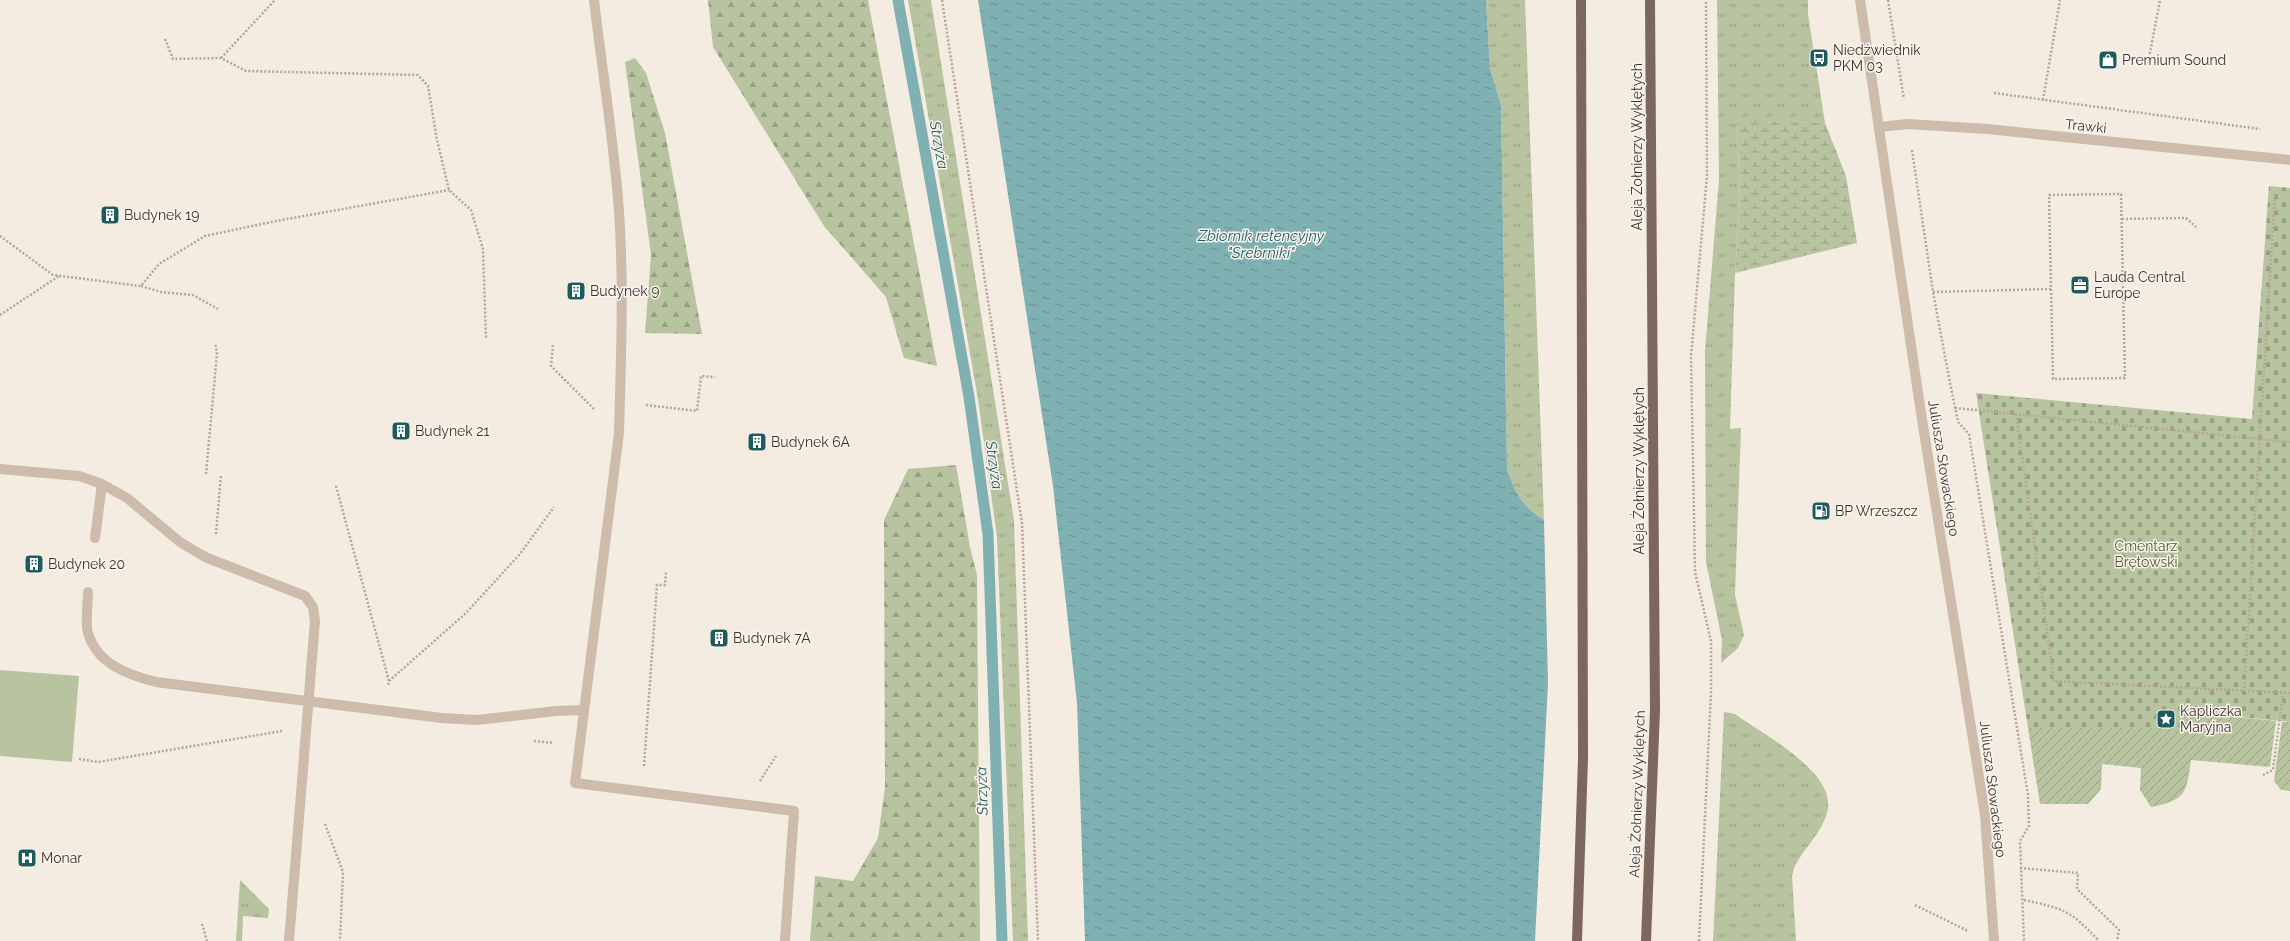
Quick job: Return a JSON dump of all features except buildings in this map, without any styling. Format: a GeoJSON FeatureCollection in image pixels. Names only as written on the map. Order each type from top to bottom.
{"type":"FeatureCollection","features":[{"type":"Feature","properties":{"kind":"main road"},"geometry":{"type":"LineString","coordinates":[[1576,941],[1583,758],[1581,0]]}},
{"type":"Feature","properties":{"kind":"main road","name":"Aleja Żołnierzy Wyklętych"},"geometry":{"type":"LineString","coordinates":[[1646,941],[1655,710],[1650,0]]}},
{"type":"Feature","properties":{"kind":"street"},"geometry":{"type":"LineString","coordinates":[[594,0],[618,210],[622,275],[619,433],[575,783],[794,811],[785,941]]}},
{"type":"Feature","properties":{"kind":"street","name":"Juliusza Słowackiego"},"geometry":{"type":"LineString","coordinates":[[1860,0],[1880,126],[1921,413],[1985,815],[1994,941]]}},
{"type":"Feature","properties":{"kind":"street","name":"Trawki"},"geometry":{"type":"LineString","coordinates":[[1880,126],[1908,124],[1987,129],[2290,160]]}},
{"type":"Feature","properties":{"kind":"street"},"geometry":{"type":"LineString","coordinates":[[0,470],[78,476],[102,484],[142,510],[180,542],[205,557],[305,596],[313,607],[315,621],[289,941]]}},
{"type":"Feature","properties":{"kind":"street"},"geometry":{"type":"LineString","coordinates":[[96,538],[102,484]]}},
{"type":"Feature","properties":{"kind":"street"},"geometry":{"type":"LineString","coordinates":[[88,592],[88,633],[96,648],[113,667],[135,677],[156,682],[277,699],[308,701],[442,718],[477,720],[556,711],[583,710]]}},
{"type":"Feature","properties":{"kind":"path"},"geometry":{"type":"LineString","coordinates":[[221,58],[275,0]]}},
{"type":"Feature","properties":{"kind":"path"},"geometry":{"type":"LineString","coordinates":[[942,0],[1022,522],[1038,941]]}},
{"type":"Feature","properties":{"kind":"path"},"geometry":{"type":"LineString","coordinates":[[1699,941],[1711,692],[1711,641],[1695,572],[1691,356],[1707,176],[1706,0]]}},
{"type":"Feature","properties":{"kind":"path"},"geometry":{"type":"LineString","coordinates":[[1888,0],[1933,292],[1958,422],[1969,434],[2028,795],[2029,826],[2020,841],[2020,868],[2024,900],[2024,941]]}},
{"type":"Feature","properties":{"kind":"path"},"geometry":{"type":"LineString","coordinates":[[2043,100],[2060,0]]}},
{"type":"Feature","properties":{"kind":"path"},"geometry":{"type":"LineString","coordinates":[[2149,58],[2160,0]]}},
{"type":"Feature","properties":{"kind":"path"},"geometry":{"type":"LineString","coordinates":[[165,39],[173,59],[221,58],[246,71],[418,75],[428,86],[437,140],[449,190],[471,210],[483,249],[486,339]]}},
{"type":"Feature","properties":{"kind":"path"},"geometry":{"type":"LineString","coordinates":[[1994,93],[2267,130]]}},
{"type":"Feature","properties":{"kind":"path"},"geometry":{"type":"LineString","coordinates":[[141,286],[159,264],[205,236],[276,221],[449,190]]}},
{"type":"Feature","properties":{"kind":"path"},"geometry":{"type":"LineString","coordinates":[[2244,692],[2276,193]]}},
{"type":"Feature","properties":{"kind":"path"},"geometry":{"type":"LineString","coordinates":[[2121,194],[2125,378],[2053,379],[2051,289],[2049,195],[2121,194]]}},
{"type":"Feature","properties":{"kind":"path"},"geometry":{"type":"LineString","coordinates":[[2122,219],[2186,218],[2196,227]]}},
{"type":"Feature","properties":{"kind":"path"},"geometry":{"type":"LineString","coordinates":[[0,236],[54,275],[141,286],[161,292],[193,295],[218,310]]}},
{"type":"Feature","properties":{"kind":"path"},"geometry":{"type":"LineString","coordinates":[[0,315],[59,276]]}},
{"type":"Feature","properties":{"kind":"path"},"geometry":{"type":"LineString","coordinates":[[1933,292],[2051,289]]}},
{"type":"Feature","properties":{"kind":"path"},"geometry":{"type":"LineString","coordinates":[[206,474],[217,353],[215,343]]}},
{"type":"Feature","properties":{"kind":"path"},"geometry":{"type":"LineString","coordinates":[[553,345],[551,366],[619,433]]}},
{"type":"Feature","properties":{"kind":"path"},"geometry":{"type":"LineString","coordinates":[[640,404],[697,410],[701,376],[715,377]]}},
{"type":"Feature","properties":{"kind":"path"},"geometry":{"type":"LineString","coordinates":[[1955,408],[2290,442]]}},
{"type":"Feature","properties":{"kind":"path"},"geometry":{"type":"LineString","coordinates":[[2016,414],[2054,681],[2244,692],[2290,693]]}},
{"type":"Feature","properties":{"kind":"path"},"geometry":{"type":"LineString","coordinates":[[216,561],[216,533],[221,475]]}},
{"type":"Feature","properties":{"kind":"path"},"geometry":{"type":"LineString","coordinates":[[336,486],[389,681],[466,613],[520,554],[554,507]]}},
{"type":"Feature","properties":{"kind":"path"},"geometry":{"type":"LineString","coordinates":[[643,772],[657,585],[664,585],[666,571]]}},
{"type":"Feature","properties":{"kind":"path"},"geometry":{"type":"LineString","coordinates":[[2263,775],[2274,770],[2283,693]]}},
{"type":"Feature","properties":{"kind":"path"},"geometry":{"type":"LineString","coordinates":[[277,699],[274,713],[285,726],[283,738]]}},
{"type":"Feature","properties":{"kind":"path"},"geometry":{"type":"LineString","coordinates":[[79,759],[98,762],[284,730]]}},
{"type":"Feature","properties":{"kind":"path"},"geometry":{"type":"LineString","coordinates":[[753,781],[760,781],[776,756]]}},
{"type":"Feature","properties":{"kind":"path"},"geometry":{"type":"LineString","coordinates":[[324,820],[343,872],[340,941]]}},
{"type":"Feature","properties":{"kind":"path"},"geometry":{"type":"LineString","coordinates":[[2020,868],[2078,873],[2077,889],[2119,930],[2117,941]]}},
{"type":"Feature","properties":{"kind":"path"},"geometry":{"type":"LineString","coordinates":[[2024,900],[2059,907],[2077,917],[2099,941]]}},
{"type":"Feature","properties":{"kind":"path"},"geometry":{"type":"LineString","coordinates":[[1915,905],[1968,931]]}},
{"type":"Feature","properties":{"kind":"path"},"geometry":{"type":"LineString","coordinates":[[202,924],[207,941]]}},
{"type":"Feature","properties":{"kind":"green space"},"geometry":{"type":"Polygon","coordinates":[[[708,0],[868,0],[937,366],[904,358],[886,297],[824,226],[713,47],[708,0]]]}},
{"type":"Feature","properties":{"kind":"green space"},"geometry":{"type":"Polygon","coordinates":[[[908,0],[931,0],[1014,521],[1028,941],[1013,941],[997,537],[978,399],[908,0]]]}},
{"type":"Feature","properties":{"kind":"green space"},"geometry":{"type":"Polygon","coordinates":[[[1486,0],[1525,0],[1544,520],[1530,510],[1521,499],[1513,486],[1507,470],[1501,105],[1490,69],[1486,0]]]}},
{"type":"Feature","properties":{"kind":"green space"},"geometry":{"type":"Polygon","coordinates":[[[1717,0],[1808,0],[1808,14],[1825,123],[1737,121],[1740,197],[1735,273],[1730,429],[1741,428],[1735,595],[1744,635],[1738,648],[1721,663],[1722,640],[1706,562],[1705,351],[1719,179],[1717,0]]]}},
{"type":"Feature","properties":{"kind":"green space"},"geometry":{"type":"Polygon","coordinates":[[[635,58],[646,73],[665,133],[702,334],[645,333],[651,255],[625,62],[635,58]]]}},
{"type":"Feature","properties":{"kind":"green space"},"geometry":{"type":"Polygon","coordinates":[[[1737,120],[1825,123],[1846,176],[1857,243],[1735,273],[1740,197],[1737,120]]]}},
{"type":"Feature","properties":{"kind":"green space","name":"Cmentarz Brętowski"},"geometry":{"type":"Polygon","coordinates":[[[2269,186],[2290,188],[2290,722],[2184,711],[2183,728],[2028,728],[1976,393],[2252,419],[2269,186]]]}},
{"type":"Feature","properties":{"kind":"green space"},"geometry":{"type":"Polygon","coordinates":[[[956,465],[970,547],[977,575],[980,941],[810,941],[815,876],[853,881],[878,838],[885,787],[884,520],[908,469],[956,465]]]}},
{"type":"Feature","properties":{"kind":"green space"},"geometry":{"type":"Polygon","coordinates":[[[0,670],[79,676],[72,762],[0,756],[0,670]]]}},
{"type":"Feature","properties":{"kind":"green space"},"geometry":{"type":"Polygon","coordinates":[[[2183,711],[2276,721],[2270,767],[2191,760],[2188,780],[2183,793],[2172,801],[2151,807],[2140,790],[2141,768],[2102,764],[2101,789],[2088,804],[2040,804],[2028,728],[2183,728],[2183,711]]]}},
{"type":"Feature","properties":{"kind":"green space"},"geometry":{"type":"Polygon","coordinates":[[[1724,712],[1735,714],[1796,756],[1810,769],[1821,783],[1828,798],[1827,813],[1821,828],[1798,861],[1792,876],[1796,941],[1713,941],[1724,712]]]}},
{"type":"Feature","properties":{"kind":"green space"},"geometry":{"type":"Polygon","coordinates":[[[2282,722],[2290,722],[2290,791],[2281,790],[2274,781],[2282,722]]]}},
{"type":"Feature","properties":{"kind":"green space"},"geometry":{"type":"Polygon","coordinates":[[[240,880],[269,909],[268,918],[243,916],[242,941],[236,941],[240,880]]]}},
{"type":"Feature","properties":{"kind":"water","name":"Zbiornik retencyjny \"Srebrniki\""},"geometry":{"type":"Polygon","coordinates":[[[978,0],[1486,0],[1490,69],[1501,105],[1507,470],[1513,486],[1521,499],[1530,510],[1544,520],[1548,683],[1535,941],[1085,941],[1077,703],[1053,486],[978,0]]]}},
{"type":"Feature","properties":{"kind":"waterway","name":"Strzyża"},"geometry":{"type":"LineString","coordinates":[[898,0],[969,397],[988,534],[1002,941]]}},
{"type":"Feature","properties":{"kind":"place","name":"Niedźwiednik PKM 03"},"geometry":{"type":"Point","coordinates":[1819,58]}},
{"type":"Feature","properties":{"kind":"place","name":"Premium Sound"},"geometry":{"type":"Point","coordinates":[2108,60]}},
{"type":"Feature","properties":{"kind":"place","name":"Budynek 19"},"geometry":{"type":"Point","coordinates":[110,215]}},
{"type":"Feature","properties":{"kind":"place","name":"Lauda Central Europe"},"geometry":{"type":"Point","coordinates":[2080,285]}},
{"type":"Feature","properties":{"kind":"place","name":"Budynek 9"},"geometry":{"type":"Point","coordinates":[576,291]}},
{"type":"Feature","properties":{"kind":"place","name":"Budynek 21"},"geometry":{"type":"Point","coordinates":[401,431]}},
{"type":"Feature","properties":{"kind":"place","name":"Budynek 6A"},"geometry":{"type":"Point","coordinates":[757,442]}},
{"type":"Feature","properties":{"kind":"place","name":"BP Wrzeszcz"},"geometry":{"type":"Point","coordinates":[1821,511]}},
{"type":"Feature","properties":{"kind":"place","name":"Budynek 20"},"geometry":{"type":"Point","coordinates":[34,564]}},
{"type":"Feature","properties":{"kind":"place","name":"Budynek 7A"},"geometry":{"type":"Point","coordinates":[719,638]}},
{"type":"Feature","properties":{"kind":"place","name":"Kapliczka Maryjna"},"geometry":{"type":"Point","coordinates":[2166,719]}},
{"type":"Feature","properties":{"kind":"place","name":"Monar"},"geometry":{"type":"Point","coordinates":[27,858]}}]}
